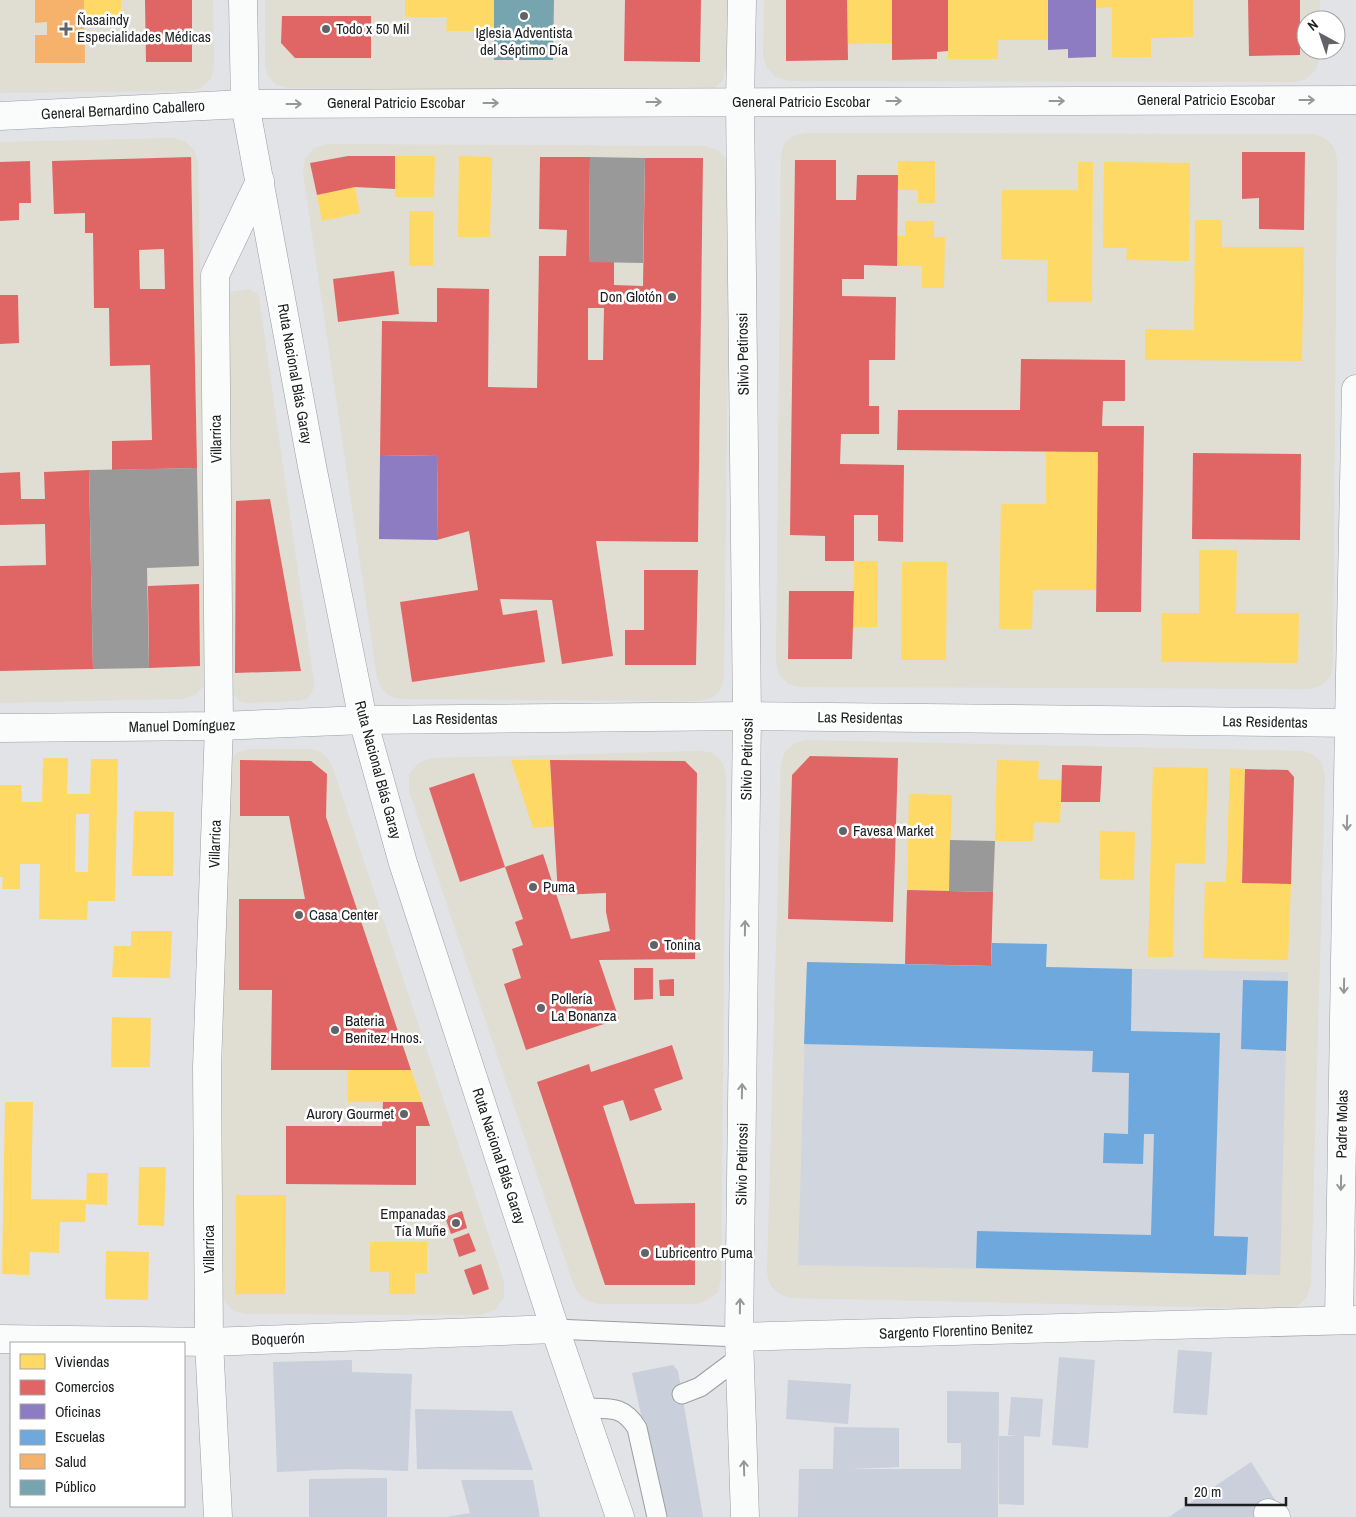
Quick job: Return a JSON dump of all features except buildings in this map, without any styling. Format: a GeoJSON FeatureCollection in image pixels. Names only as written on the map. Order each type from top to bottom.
{"type":"FeatureCollection","features":[{"type":"Feature","properties":{"kind":"main road","name":"Ruta Nacional Blás Garay"},"geometry":{"type":"LineString","coordinates":[[243,0],[245,104],[312,466],[364,720],[403,863],[555,1329],[619,1516]]}},
{"type":"Feature","properties":{"kind":"main road","name":"Silvio Petirossi"},"geometry":{"type":"LineString","coordinates":[[742,0],[740,102],[747,716],[740,1347],[745,1517]]}},
{"type":"Feature","properties":{"kind":"main road","name":"General Patricio Escobar"},"geometry":{"type":"LineString","coordinates":[[245,104],[1356,100]]}},
{"type":"Feature","properties":{"kind":"main road","name":"General Bernardino Caballero"},"geometry":{"type":"LineString","coordinates":[[0,116],[245,104]]}},
{"type":"Feature","properties":{"kind":"main road","name":"Villarrica"},"geometry":{"type":"LineString","coordinates":[[218,1517],[209,1342],[207,1066],[219,726],[215,275],[260,180]]}},
{"type":"Feature","properties":{"kind":"main road","name":"Padre Molas"},"geometry":{"type":"LineString","coordinates":[[1348,1320],[1356,390]]}},
{"type":"Feature","properties":{"kind":"main road","name":"Las Residentas"},"geometry":{"type":"LineString","coordinates":[[364,720],[747,716],[1352,723]]}},
{"type":"Feature","properties":{"kind":"main road","name":"Manuel Domínguez"},"geometry":{"type":"LineString","coordinates":[[0,728],[219,726],[364,720]]}},
{"type":"Feature","properties":{"kind":"main road","name":"Sargento Florentino Benitez"},"geometry":{"type":"LineString","coordinates":[[740,1347],[1348,1320]]}},
{"type":"Feature","properties":{"kind":"main road","name":"Boquerón"},"geometry":{"type":"LineString","coordinates":[[0,1338],[209,1342],[555,1329]]}},
{"type":"Feature","properties":{"kind":"lane","name":"Sargento Florentino Benitez"},"geometry":{"type":"LineString","coordinates":[[555,1329],[740,1347]]}},
{"type":"Feature","properties":{"kind":"lane"},"geometry":{"type":"LineString","coordinates":[[682,1394],[700,1387],[740,1347]]}},
{"type":"Feature","properties":{"kind":"lane"},"geometry":{"type":"LineString","coordinates":[[582,1408],[617,1409],[635,1416],[636,1428],[658,1517]]}},
{"type":"Feature","properties":{"kind":"shaded area"},"geometry":{"type":"Polygon","coordinates":[[[0,0],[213,0],[214,66],[211,79],[201,88],[189,91],[0,93],[0,0]]]}},
{"type":"Feature","properties":{"kind":"shaded area"},"geometry":{"type":"Polygon","coordinates":[[[265,0],[728,0],[726,68],[723,80],[714,89],[701,93],[289,88],[276,85],[268,76],[265,63],[265,0]]]}},
{"type":"Feature","properties":{"kind":"shaded area"},"geometry":{"type":"Polygon","coordinates":[[[764,0],[1320,0],[1320,10],[1296,10],[1296,60],[1318,60],[1316,70],[1306,79],[1294,82],[788,81],[776,77],[767,68],[763,56],[764,0]]]}},
{"type":"Feature","properties":{"kind":"shaded area"},"geometry":{"type":"Polygon","coordinates":[[[806,133],[1313,134],[1325,138],[1334,147],[1337,159],[1333,664],[1330,677],[1321,686],[1308,689],[801,687],[788,684],[779,675],[776,663],[781,157],[784,144],[793,136],[806,133]]]}},
{"type":"Feature","properties":{"kind":"shaded area"},"geometry":{"type":"Polygon","coordinates":[[[172,138],[185,141],[194,150],[198,162],[207,673],[204,686],[195,695],[183,699],[0,703],[0,142],[172,138]]]}},
{"type":"Feature","properties":{"kind":"shaded area"},"geometry":{"type":"Polygon","coordinates":[[[328,144],[706,146],[718,150],[727,159],[730,171],[724,677],[721,689],[712,698],[699,701],[402,699],[391,697],[382,689],[377,678],[303,173],[305,159],[314,148],[328,144]]]}},
{"type":"Feature","properties":{"kind":"shaded area"},"geometry":{"type":"Polygon","coordinates":[[[249,289],[257,293],[259,298],[314,684],[312,692],[307,699],[299,701],[246,703],[239,701],[233,695],[231,688],[229,292],[249,289]]]}},
{"type":"Feature","properties":{"kind":"shaded area"},"geometry":{"type":"Polygon","coordinates":[[[807,740],[1301,751],[1314,754],[1322,764],[1325,776],[1311,1284],[1307,1297],[1298,1306],[1285,1309],[791,1298],[779,1294],[770,1285],[767,1273],[781,764],[785,752],[794,743],[807,740]]]}},
{"type":"Feature","properties":{"kind":"shaded area"},"geometry":{"type":"Polygon","coordinates":[[[250,749],[309,749],[319,751],[327,757],[332,766],[504,1282],[504,1297],[495,1310],[480,1315],[246,1314],[234,1311],[225,1302],[221,1290],[225,774],[228,762],[238,752],[250,749]]]}},
{"type":"Feature","properties":{"kind":"shaded area"},"geometry":{"type":"Polygon","coordinates":[[[701,751],[713,753],[723,763],[726,775],[721,1279],[718,1292],[708,1300],[696,1304],[598,1304],[588,1301],[580,1295],[574,1286],[409,791],[409,775],[418,763],[432,758],[701,751]]]}},
{"type":"Feature","properties":{"kind":"shaded area"},"geometry":{"type":"Polygon","coordinates":[[[807,962],[1288,972],[1280,1275],[798,1265],[807,962]]]}},
{"type":"Feature","properties":{"kind":"place","name":"Iglesia Adventista del Séptimo Día"},"geometry":{"type":"Point","coordinates":[524,16]}},
{"type":"Feature","properties":{"kind":"place","name":"Ñasaindy Especialidades Médicas"},"geometry":{"type":"Point","coordinates":[66,29]}},
{"type":"Feature","properties":{"kind":"place","name":"Todo x 50 Mil"},"geometry":{"type":"Point","coordinates":[326,29]}},
{"type":"Feature","properties":{"kind":"place","name":"Don Glotón"},"geometry":{"type":"Point","coordinates":[672,297]}},
{"type":"Feature","properties":{"kind":"place","name":"Favesa Market"},"geometry":{"type":"Point","coordinates":[843,831]}},
{"type":"Feature","properties":{"kind":"place","name":"Puma"},"geometry":{"type":"Point","coordinates":[533,887]}},
{"type":"Feature","properties":{"kind":"place","name":"Casa Center"},"geometry":{"type":"Point","coordinates":[299,915]}},
{"type":"Feature","properties":{"kind":"place","name":"Tonina"},"geometry":{"type":"Point","coordinates":[654,945]}},
{"type":"Feature","properties":{"kind":"place","name":"Pollería La Bonanza"},"geometry":{"type":"Point","coordinates":[541,1008]}},
{"type":"Feature","properties":{"kind":"place","name":"Bateria Benitez Hnos."},"geometry":{"type":"Point","coordinates":[335,1030]}},
{"type":"Feature","properties":{"kind":"place","name":"Aurory Gourmet"},"geometry":{"type":"Point","coordinates":[404,1114]}},
{"type":"Feature","properties":{"kind":"place","name":"Empanadas Tía Muñe"},"geometry":{"type":"Point","coordinates":[456,1223]}},
{"type":"Feature","properties":{"kind":"place","name":"Lubricentro Puma"},"geometry":{"type":"Point","coordinates":[645,1253]}}]}
